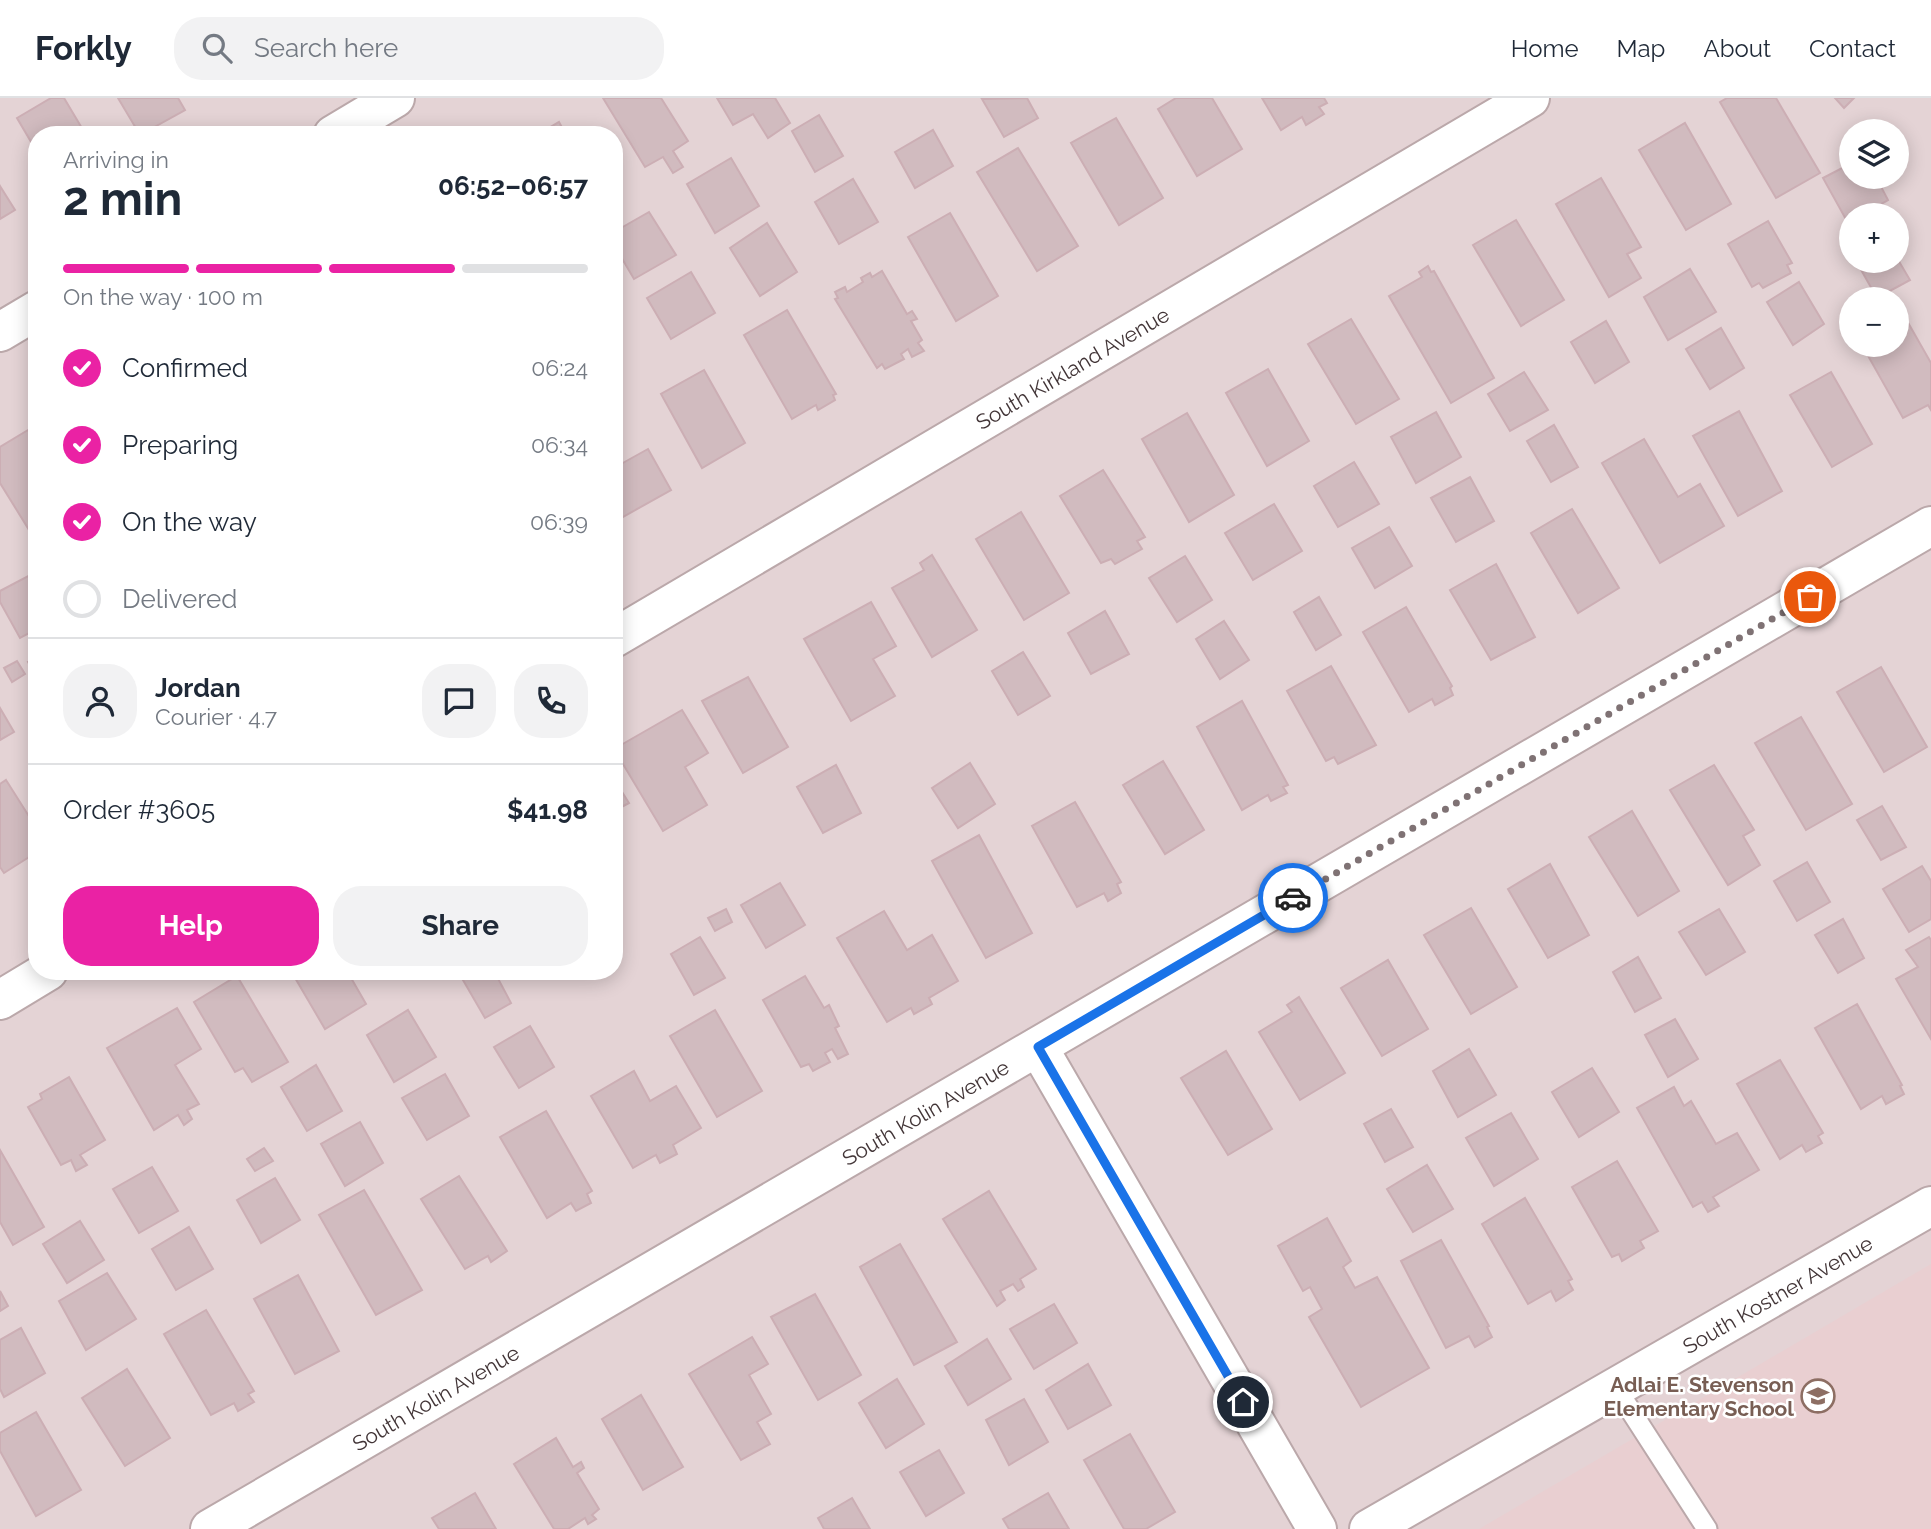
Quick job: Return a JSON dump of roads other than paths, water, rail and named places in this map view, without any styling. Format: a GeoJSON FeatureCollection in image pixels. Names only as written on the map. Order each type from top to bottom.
{"type":"FeatureCollection","features":[{"type":"Feature","properties":{"kind":"street"},"geometry":{"type":"LineString","coordinates":[[348,126],[396,98]]}},
{"type":"Feature","properties":{"kind":"street","name":"South Kirkland Avenue"},"geometry":{"type":"LineString","coordinates":[[623,633],[1530,98]]}},
{"type":"Feature","properties":{"kind":"street"},"geometry":{"type":"LineString","coordinates":[[0,332],[28,315]]}},
{"type":"Feature","properties":{"kind":"street","name":"South Kolin Avenue"},"geometry":{"type":"LineString","coordinates":[[210,1529],[1931,526]]}},
{"type":"Feature","properties":{"kind":"street"},"geometry":{"type":"LineString","coordinates":[[0,1000],[33,980]]}},
{"type":"Feature","properties":{"kind":"street"},"geometry":{"type":"LineString","coordinates":[[1038,1047],[1317,1529]]}},
{"type":"Feature","properties":{"kind":"street","name":"South Kostner Avenue"},"geometry":{"type":"LineString","coordinates":[[1369,1529],[1931,1206]]}},
{"type":"Feature","properties":{"kind":"lane"},"geometry":{"type":"LineString","coordinates":[[1616,1388],[1707,1529]]}},
{"type":"Feature","properties":{"kind":"place","name":"Adlai E. Stevenson Elementary School"},"geometry":{"type":"Point","coordinates":[1818,1396]}}]}
